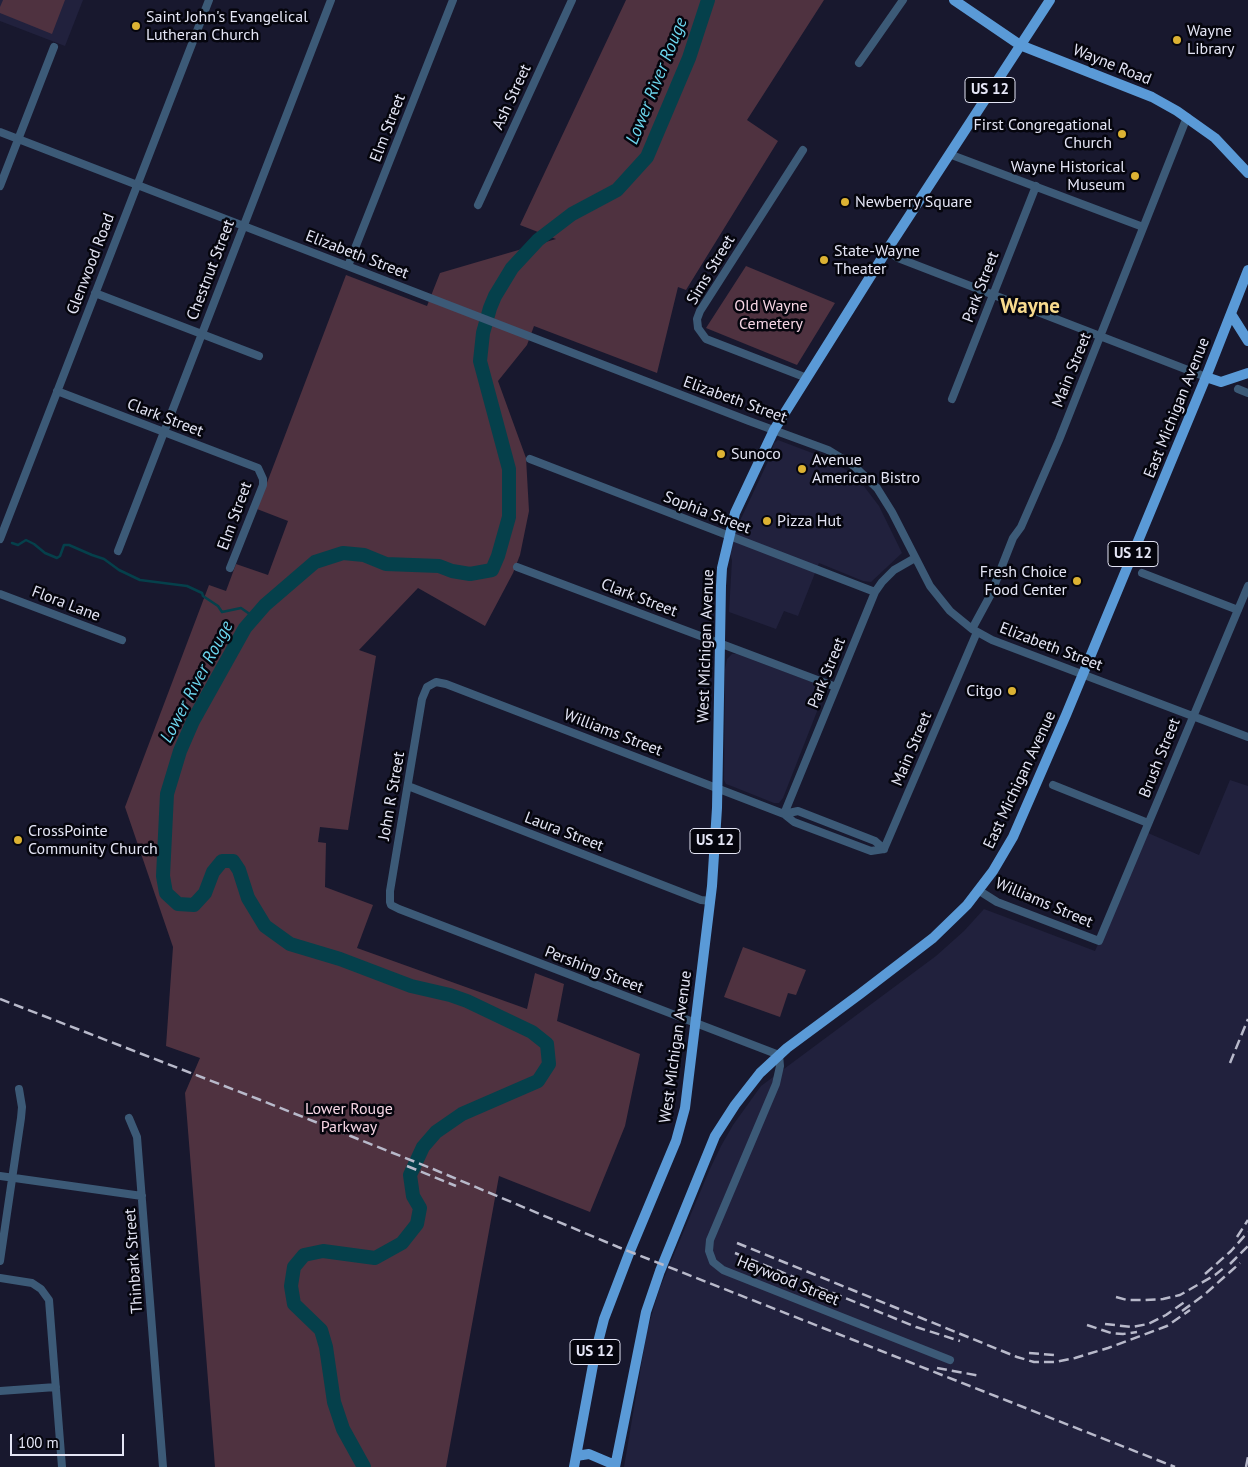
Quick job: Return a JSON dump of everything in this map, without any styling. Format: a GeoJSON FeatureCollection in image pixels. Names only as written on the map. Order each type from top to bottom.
{"type":"FeatureCollection","features":[{"type":"Feature","properties":{"kind":"main road","name":"Wayne Road"},"geometry":{"type":"LineString","coordinates":[[954,0],[1020,45],[1152,97],[1187,117],[1215,138],[1248,173]]}},
{"type":"Feature","properties":{"kind":"main road","name":"West Michigan Avenue"},"geometry":{"type":"LineString","coordinates":[[576,1456],[597,1344],[604,1319],[676,1141],[685,1108],[711,901],[718,789],[722,568],[739,502],[774,430],[887,250],[1050,0]]}},
{"type":"Feature","properties":{"kind":"main road","name":"East Michigan Avenue"},"geometry":{"type":"LineString","coordinates":[[615,1466],[646,1312],[663,1264],[715,1136],[735,1105],[760,1073],[804,1034],[933,938],[957,915],[993,871],[1013,837],[1083,675],[1248,270]]}},
{"type":"Feature","properties":{"kind":"main road"},"geometry":{"type":"LineString","coordinates":[[1231,314],[1248,341]]}},
{"type":"Feature","properties":{"kind":"main road"},"geometry":{"type":"LineString","coordinates":[[1206,377],[1222,382],[1248,373]]}},
{"type":"Feature","properties":{"kind":"main road"},"geometry":{"type":"LineString","coordinates":[[576,1456],[590,1454],[615,1466]]}},
{"type":"Feature","properties":{"kind":"main road","name":"US 12"},"geometry":{"type":"LineString","coordinates":[[574,1467],[576,1456]]}},
{"type":"Feature","properties":{"kind":"street","name":"Glenwood Road"},"geometry":{"type":"LineString","coordinates":[[0,539],[3,520],[57,391],[209,0]]}},
{"type":"Feature","properties":{"kind":"street","name":"Chestnut Street"},"geometry":{"type":"LineString","coordinates":[[118,550],[331,0]]}},
{"type":"Feature","properties":{"kind":"street","name":"Elm Street"},"geometry":{"type":"LineString","coordinates":[[348,266],[453,0]]}},
{"type":"Feature","properties":{"kind":"street","name":"Ash Street"},"geometry":{"type":"LineString","coordinates":[[478,205],[572,0]]}},
{"type":"Feature","properties":{"kind":"street"},"geometry":{"type":"LineString","coordinates":[[859,63],[903,0]]}},
{"type":"Feature","properties":{"kind":"street"},"geometry":{"type":"LineString","coordinates":[[0,186],[54,47]]}},
{"type":"Feature","properties":{"kind":"street","name":"Main Street"},"geometry":{"type":"LineString","coordinates":[[884,849],[1013,538],[1021,527],[1059,440],[1187,117]]}},
{"type":"Feature","properties":{"kind":"street","name":"Elizabeth Street"},"geometry":{"type":"LineString","coordinates":[[0,132],[136,186],[828,450],[846,460],[877,488],[887,502],[930,586],[950,612],[974,630],[992,640],[1248,737]]}},
{"type":"Feature","properties":{"kind":"street","name":"Sims Street"},"geometry":{"type":"LineString","coordinates":[[803,150],[710,295],[697,319],[698,328],[706,339],[807,378]]}},
{"type":"Feature","properties":{"kind":"street"},"geometry":{"type":"LineString","coordinates":[[949,154],[1143,227]]}},
{"type":"Feature","properties":{"kind":"street","name":"Park Street"},"geometry":{"type":"LineString","coordinates":[[952,399],[1036,186]]}},
{"type":"Feature","properties":{"kind":"street"},"geometry":{"type":"LineString","coordinates":[[887,250],[898,258],[1206,377]]}},
{"type":"Feature","properties":{"kind":"street"},"geometry":{"type":"LineString","coordinates":[[95,293],[259,356]]}},
{"type":"Feature","properties":{"kind":"street"},"geometry":{"type":"LineString","coordinates":[[1238,389],[1248,393]]}},
{"type":"Feature","properties":{"kind":"street","name":"Clark Street"},"geometry":{"type":"LineString","coordinates":[[57,391],[253,466],[262,473]]}},
{"type":"Feature","properties":{"kind":"street","name":"Sophia Street"},"geometry":{"type":"LineString","coordinates":[[530,459],[875,592]]}},
{"type":"Feature","properties":{"kind":"street","name":"Elm Street"},"geometry":{"type":"LineString","coordinates":[[230,568],[263,485],[262,473]]}},
{"type":"Feature","properties":{"kind":"street","name":"Park Street"},"geometry":{"type":"LineString","coordinates":[[784,814],[875,592],[894,570],[915,558]]}},
{"type":"Feature","properties":{"kind":"street","name":"Clark Street"},"geometry":{"type":"LineString","coordinates":[[517,567],[836,687]]}},
{"type":"Feature","properties":{"kind":"street"},"geometry":{"type":"LineString","coordinates":[[1142,573],[1238,610]]}},
{"type":"Feature","properties":{"kind":"street","name":"Brush Street"},"geometry":{"type":"LineString","coordinates":[[1098,941],[1248,586]]}},
{"type":"Feature","properties":{"kind":"street","name":"Flora Lane"},"geometry":{"type":"LineString","coordinates":[[0,594],[122,640]]}},
{"type":"Feature","properties":{"kind":"street","name":"Williams Street"},"geometry":{"type":"LineString","coordinates":[[430,684],[436,682],[446,684],[784,814],[798,811],[874,841],[884,849]]}},
{"type":"Feature","properties":{"kind":"street","name":"John R Street"},"geometry":{"type":"LineString","coordinates":[[399,910],[391,905],[389,896],[422,699],[430,684]]}},
{"type":"Feature","properties":{"kind":"street"},"geometry":{"type":"LineString","coordinates":[[1053,785],[1148,822]]}},
{"type":"Feature","properties":{"kind":"street","name":"Laura Street"},"geometry":{"type":"LineString","coordinates":[[408,786],[701,900],[711,901]]}},
{"type":"Feature","properties":{"kind":"street","name":"Williams Street"},"geometry":{"type":"LineString","coordinates":[[978,890],[997,902],[1098,941]]}},
{"type":"Feature","properties":{"kind":"street","name":"Pershing Street"},"geometry":{"type":"LineString","coordinates":[[399,910],[779,1055]]}},
{"type":"Feature","properties":{"kind":"street","name":"Heywood Street"},"geometry":{"type":"LineString","coordinates":[[779,1055],[780,1066],[776,1084],[710,1240],[710,1257],[722,1270],[950,1360]]}},
{"type":"Feature","properties":{"kind":"street"},"geometry":{"type":"LineString","coordinates":[[0,1261],[22,1107],[19,1089]]}},
{"type":"Feature","properties":{"kind":"street"},"geometry":{"type":"LineString","coordinates":[[129,1118],[137,1137],[142,1196]]}},
{"type":"Feature","properties":{"kind":"street","name":"Thinbark Street"},"geometry":{"type":"LineString","coordinates":[[0,1176],[142,1196],[163,1467]]}},
{"type":"Feature","properties":{"kind":"street"},"geometry":{"type":"LineString","coordinates":[[0,1278],[32,1283],[43,1291],[48,1300],[62,1467]]}},
{"type":"Feature","properties":{"kind":"street"},"geometry":{"type":"LineString","coordinates":[[0,1391],[56,1387]]}},
{"type":"Feature","properties":{"kind":"shaded area"},"geometry":{"type":"Polygon","coordinates":[[[0,0],[83,0],[65,46],[0,21],[0,0]]]}},
{"type":"Feature","properties":{"kind":"shaded area"},"geometry":{"type":"Polygon","coordinates":[[[778,440],[828,459],[848,471],[863,485],[879,506],[902,553],[871,582],[863,581],[819,563],[798,616],[784,611],[776,629],[729,612],[732,560],[730,554],[737,527],[771,455],[774,443],[778,440]]]}},
{"type":"Feature","properties":{"kind":"shaded area"},"geometry":{"type":"Polygon","coordinates":[[[732,654],[737,654],[809,681],[822,687],[825,691],[783,798],[779,803],[774,803],[726,784],[724,780],[725,669],[727,659],[732,654]]]}},
{"type":"Feature","properties":{"kind":"shaded area"},"geometry":{"type":"Polygon","coordinates":[[[1230,780],[1248,786],[1248,1467],[624,1467],[647,1331],[659,1290],[721,1146],[733,1125],[761,1086],[936,956],[964,931],[984,909],[1095,951],[1148,833],[1199,855],[1230,780]]]}},
{"type":"Feature","properties":{"kind":"green space"},"geometry":{"type":"Polygon","coordinates":[[[3,0],[65,0],[52,34],[0,13],[3,0]]]}},
{"type":"Feature","properties":{"kind":"green space","name":"Lower Rouge Parkway"},"geometry":{"type":"Polygon","coordinates":[[[626,0],[824,0],[747,120],[778,141],[686,290],[678,287],[657,373],[534,326],[527,345],[498,381],[526,458],[529,511],[520,555],[513,573],[485,626],[418,588],[359,650],[376,656],[348,830],[320,827],[318,842],[326,843],[325,887],[373,905],[357,948],[527,1009],[535,973],[564,984],[557,1021],[640,1054],[625,1126],[590,1212],[499,1176],[446,1467],[215,1467],[185,1093],[200,1058],[166,1046],[173,947],[125,807],[209,585],[226,591],[236,564],[268,575],[288,521],[257,509],[346,275],[427,306],[440,273],[556,239],[520,225],[626,0]]]}},
{"type":"Feature","properties":{"kind":"green space","name":"Old Wayne Cemetery"},"geometry":{"type":"Polygon","coordinates":[[[746,266],[835,303],[797,365],[706,328],[746,266]]]}},
{"type":"Feature","properties":{"kind":"green space"},"geometry":{"type":"Polygon","coordinates":[[[743,947],[806,970],[796,995],[788,993],[780,1017],[724,997],[743,947]]]}},
{"type":"Feature","properties":{"kind":"waterway","name":"Lower River Rouge"},"geometry":{"type":"LineString","coordinates":[[364,1467],[343,1429],[334,1402],[326,1347],[321,1330],[294,1304],[291,1286],[294,1267],[304,1255],[323,1251],[375,1258],[402,1243],[417,1224],[420,1208],[413,1196],[410,1175],[423,1147],[436,1132],[462,1114],[538,1081],[549,1064],[547,1044],[532,1032],[467,1001],[411,986],[340,959],[290,944],[265,926],[248,898],[239,870],[233,861],[222,861],[213,872],[205,893],[194,905],[178,904],[166,893],[163,876],[167,794],[180,751],[193,721],[245,628],[265,605],[315,562],[343,553],[364,555],[386,564],[439,566],[452,571],[470,574],[492,570],[509,517],[509,469],[480,361],[483,333],[490,308],[512,268],[538,240],[572,214],[617,190],[647,157],[689,58],[708,0]]}},
{"type":"Feature","properties":{"kind":"waterway"},"geometry":{"type":"LineString","coordinates":[[12,543],[18,545],[26,540],[45,553],[57,558],[60,556],[64,545],[69,545],[104,559],[119,570],[140,580],[187,586],[202,593],[203,596],[218,606],[222,612],[241,608],[254,617]]}},
{"type":"Feature","properties":{"kind":"railway"},"geometry":{"type":"LineString","coordinates":[[0,999],[258,1099],[433,1169],[618,1247],[1175,1467]]}},
{"type":"Feature","properties":{"kind":"railway"},"geometry":{"type":"LineString","coordinates":[[1230,1063],[1248,1019]]}},
{"type":"Feature","properties":{"kind":"railway"},"geometry":{"type":"LineString","coordinates":[[407,1166],[456,1186]]}},
{"type":"Feature","properties":{"kind":"railway"},"geometry":{"type":"LineString","coordinates":[[1237,1237],[1248,1220]]}},
{"type":"Feature","properties":{"kind":"railway"},"geometry":{"type":"LineString","coordinates":[[1205,1274],[1231,1251],[1248,1232]]}},
{"type":"Feature","properties":{"kind":"railway"},"geometry":{"type":"LineString","coordinates":[[737,1243],[1017,1357],[1034,1362],[1055,1362],[1108,1348],[1167,1326],[1190,1310]]}},
{"type":"Feature","properties":{"kind":"railway"},"geometry":{"type":"LineString","coordinates":[[1230,1264],[1248,1246]]}},
{"type":"Feature","properties":{"kind":"railway"},"geometry":{"type":"LineString","coordinates":[[735,1253],[916,1327],[960,1341]]}},
{"type":"Feature","properties":{"kind":"railway"},"geometry":{"type":"LineString","coordinates":[[1182,1311],[1204,1295],[1240,1263]]}},
{"type":"Feature","properties":{"kind":"railway"},"geometry":{"type":"LineString","coordinates":[[1116,1297],[1127,1300],[1145,1300],[1163,1299],[1180,1295],[1215,1275],[1225,1267]]}},
{"type":"Feature","properties":{"kind":"railway"},"geometry":{"type":"LineString","coordinates":[[1105,1324],[1132,1327],[1148,1324],[1166,1315],[1186,1301]]}},
{"type":"Feature","properties":{"kind":"railway"},"geometry":{"type":"LineString","coordinates":[[1087,1325],[1111,1333],[1137,1332]]}},
{"type":"Feature","properties":{"kind":"railway"},"geometry":{"type":"LineString","coordinates":[[1029,1353],[1054,1355]]}},
{"type":"Feature","properties":{"kind":"railway"},"geometry":{"type":"LineString","coordinates":[[937,1368],[981,1376]]}},
{"type":"Feature","properties":{"kind":"railway"},"geometry":{"type":"LineString","coordinates":[[1246,1467],[1248,1457]]}},
{"type":"Feature","properties":{"kind":"place","name":"Saint John's Evangelical Lutheran Church"},"geometry":{"type":"Point","coordinates":[136,26]}},
{"type":"Feature","properties":{"kind":"place","name":"Wayne Library"},"geometry":{"type":"Point","coordinates":[1177,40]}},
{"type":"Feature","properties":{"kind":"place","name":"First Congregational Church"},"geometry":{"type":"Point","coordinates":[1122,134]}},
{"type":"Feature","properties":{"kind":"place","name":"Wayne Historical Museum"},"geometry":{"type":"Point","coordinates":[1135,176]}},
{"type":"Feature","properties":{"kind":"place","name":"Newberry Square"},"geometry":{"type":"Point","coordinates":[845,202]}},
{"type":"Feature","properties":{"kind":"place","name":"State-Wayne Theater"},"geometry":{"type":"Point","coordinates":[824,260]}},
{"type":"Feature","properties":{"kind":"place","name":"Sunoco"},"geometry":{"type":"Point","coordinates":[721,454]}},
{"type":"Feature","properties":{"kind":"place","name":"Avenue American Bistro"},"geometry":{"type":"Point","coordinates":[802,469]}},
{"type":"Feature","properties":{"kind":"place","name":"Pizza Hut"},"geometry":{"type":"Point","coordinates":[767,521]}},
{"type":"Feature","properties":{"kind":"place","name":"Fresh Choice Food Center"},"geometry":{"type":"Point","coordinates":[1077,581]}},
{"type":"Feature","properties":{"kind":"place","name":"Citgo"},"geometry":{"type":"Point","coordinates":[1012,691]}},
{"type":"Feature","properties":{"kind":"place","name":"CrossPointe Community Church"},"geometry":{"type":"Point","coordinates":[18,840]}},
{"type":"Feature","properties":{"kind":"district","name":"Wayne"},"geometry":{"type":"Point","coordinates":[1030,307]}}]}
